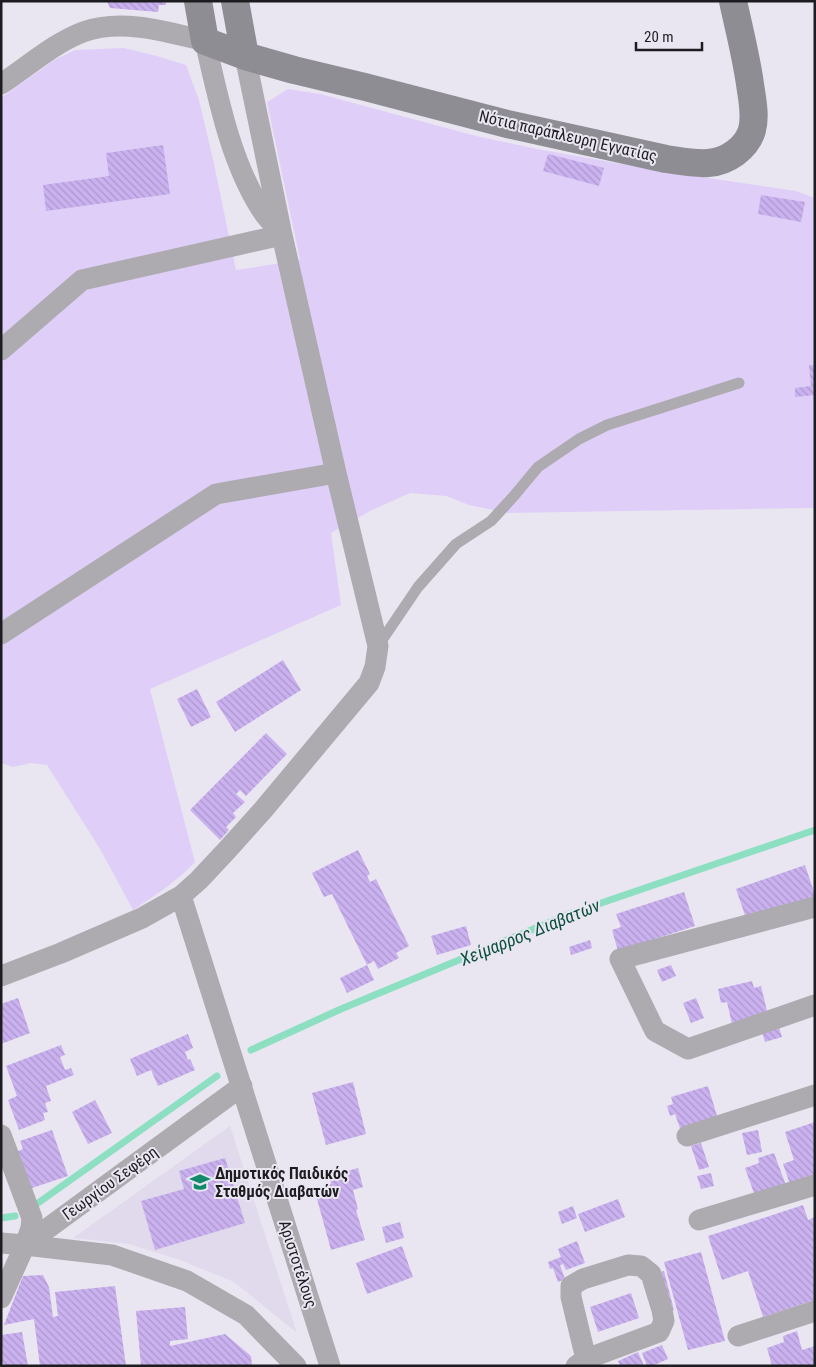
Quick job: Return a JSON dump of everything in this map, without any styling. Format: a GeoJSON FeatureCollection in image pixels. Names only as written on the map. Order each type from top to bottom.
{"type":"FeatureCollection","features":[{"type":"Feature","properties":{"kind":"street"},"geometry":{"type":"LineString","coordinates":[[198,1],[205,42],[231,142],[247,183],[262,211],[282,235]]}},
{"type":"Feature","properties":{"kind":"street"},"geometry":{"type":"LineString","coordinates":[[1,976],[62,953],[134,921],[181,896],[212,867],[257,817],[369,683],[375,667],[378,646],[336,473],[282,235],[235,1]]}},
{"type":"Feature","properties":{"kind":"street","name":"Νότια παράπλευρη Εγνατίας"},"geometry":{"type":"LineString","coordinates":[[205,42],[272,65],[507,124],[666,158],[710,163],[737,152],[746,142],[752,131],[753,106],[746,59],[732,1]]}},
{"type":"Feature","properties":{"kind":"street"},"geometry":{"type":"LineString","coordinates":[[1,84],[66,41],[84,32],[97,29],[116,27],[149,28],[205,42]]}},
{"type":"Feature","properties":{"kind":"street"},"geometry":{"type":"LineString","coordinates":[[1,350],[82,280],[282,235]]}},
{"type":"Feature","properties":{"kind":"street"},"geometry":{"type":"LineString","coordinates":[[1,634],[216,494],[336,473]]}},
{"type":"Feature","properties":{"kind":"street","name":"Αριστοτέλους"},"geometry":{"type":"LineString","coordinates":[[181,896],[330,1366]]}},
{"type":"Feature","properties":{"kind":"street"},"geometry":{"type":"LineString","coordinates":[[815,907],[620,959],[655,1031],[688,1050],[815,1005]]}},
{"type":"Feature","properties":{"kind":"street","name":"Γεωργίου Σεφέρη"},"geometry":{"type":"LineString","coordinates":[[1,1298],[25,1245],[242,1086]]}},
{"type":"Feature","properties":{"kind":"street"},"geometry":{"type":"LineString","coordinates":[[687,1136],[815,1095]]}},
{"type":"Feature","properties":{"kind":"street"},"geometry":{"type":"LineString","coordinates":[[1,1135],[32,1218],[31,1228],[25,1245]]}},
{"type":"Feature","properties":{"kind":"street"},"geometry":{"type":"LineString","coordinates":[[699,1220],[815,1185]]}},
{"type":"Feature","properties":{"kind":"street"},"geometry":{"type":"LineString","coordinates":[[1,1243],[112,1255],[187,1281],[246,1315],[296,1366]]}},
{"type":"Feature","properties":{"kind":"street"},"geometry":{"type":"LineString","coordinates":[[628,1264],[642,1266],[651,1274],[662,1310],[664,1322],[659,1332],[581,1363],[571,1286],[583,1279],[628,1264]]}},
{"type":"Feature","properties":{"kind":"street"},"geometry":{"type":"LineString","coordinates":[[738,1336],[815,1311]]}},
{"type":"Feature","properties":{"kind":"lane"},"geometry":{"type":"LineString","coordinates":[[378,646],[418,587],[456,544],[491,521],[538,467],[579,439],[607,425],[739,383]]}},
{"type":"Feature","properties":{"kind":"shaded area"},"geometry":{"type":"Polygon","coordinates":[[[124,48],[186,65],[199,100],[236,270],[300,260],[267,102],[288,89],[320,94],[476,136],[537,149],[661,171],[796,191],[815,198],[815,508],[507,513],[469,505],[446,496],[410,493],[370,511],[331,533],[341,605],[150,689],[195,862],[173,882],[133,910],[100,849],[47,765],[31,763],[13,767],[1,763],[1,98],[54,60],[75,50],[124,48]]]}},
{"type":"Feature","properties":{"kind":"shaded area","name":"Δημοτικός Παιδικός Σταθμός Διαβατών"},"geometry":{"type":"Polygon","coordinates":[[[230,1126],[297,1333],[234,1282],[180,1260],[129,1244],[73,1238],[230,1126]]]}},
{"type":"Feature","properties":{"kind":"building"},"geometry":{"type":"Polygon","coordinates":[[[107,1],[166,1],[166,5],[159,5],[158,12],[110,8],[107,1]]]}},
{"type":"Feature","properties":{"kind":"building"},"geometry":{"type":"Polygon","coordinates":[[[163,145],[170,194],[46,211],[43,185],[109,176],[106,153],[163,145]]]}},
{"type":"Feature","properties":{"kind":"building"},"geometry":{"type":"Polygon","coordinates":[[[548,154],[604,168],[599,186],[543,171],[548,154]]]}},
{"type":"Feature","properties":{"kind":"building"},"geometry":{"type":"Polygon","coordinates":[[[761,195],[805,202],[801,222],[758,214],[761,195]]]}},
{"type":"Feature","properties":{"kind":"building"},"geometry":{"type":"Polygon","coordinates":[[[809,365],[815,365],[815,395],[795,397],[795,388],[811,386],[809,365]]]}},
{"type":"Feature","properties":{"kind":"building"},"geometry":{"type":"Polygon","coordinates":[[[283,660],[301,690],[235,732],[216,702],[283,660]]]}},
{"type":"Feature","properties":{"kind":"building"},"geometry":{"type":"Polygon","coordinates":[[[197,689],[211,717],[191,727],[177,699],[197,689]]]}},
{"type":"Feature","properties":{"kind":"building"},"geometry":{"type":"Polygon","coordinates":[[[266,733],[287,754],[246,796],[240,790],[236,794],[245,802],[233,813],[236,817],[226,827],[229,830],[220,840],[190,810],[266,733]]]}},
{"type":"Feature","properties":{"kind":"building"},"geometry":{"type":"Polygon","coordinates":[[[358,850],[370,874],[367,876],[370,882],[376,879],[409,946],[396,953],[399,958],[378,969],[374,961],[367,965],[332,894],[324,897],[312,873],[358,850]]]}},
{"type":"Feature","properties":{"kind":"building"},"geometry":{"type":"Polygon","coordinates":[[[805,865],[815,895],[815,901],[748,924],[736,889],[805,865]]]}},
{"type":"Feature","properties":{"kind":"building"},"geometry":{"type":"Polygon","coordinates":[[[684,892],[695,926],[618,951],[612,930],[621,927],[616,914],[684,892]]]}},
{"type":"Feature","properties":{"kind":"building"},"geometry":{"type":"Polygon","coordinates":[[[466,926],[471,945],[437,955],[431,936],[466,926]]]}},
{"type":"Feature","properties":{"kind":"building"},"geometry":{"type":"Polygon","coordinates":[[[590,940],[592,948],[571,955],[569,947],[590,940]]]}},
{"type":"Feature","properties":{"kind":"building"},"geometry":{"type":"Polygon","coordinates":[[[367,965],[374,980],[347,993],[340,978],[367,965]]]}},
{"type":"Feature","properties":{"kind":"building"},"geometry":{"type":"Polygon","coordinates":[[[671,965],[676,976],[662,982],[657,970],[671,965]]]}},
{"type":"Feature","properties":{"kind":"building"},"geometry":{"type":"Polygon","coordinates":[[[752,981],[754,988],[761,986],[768,1015],[732,1024],[727,1002],[721,1003],[718,989],[752,981]]]}},
{"type":"Feature","properties":{"kind":"building"},"geometry":{"type":"Polygon","coordinates":[[[18,998],[30,1033],[1,1044],[1,1004],[18,998]]]}},
{"type":"Feature","properties":{"kind":"building"},"geometry":{"type":"Polygon","coordinates":[[[696,998],[704,1018],[691,1023],[683,1003],[696,998]]]}},
{"type":"Feature","properties":{"kind":"building"},"geometry":{"type":"Polygon","coordinates":[[[777,1021],[782,1037],[765,1042],[760,1026],[777,1021]]]}},
{"type":"Feature","properties":{"kind":"building"},"geometry":{"type":"Polygon","coordinates":[[[188,1034],[193,1048],[185,1052],[195,1070],[158,1086],[151,1070],[137,1076],[130,1059],[188,1034]]]}},
{"type":"Feature","properties":{"kind":"building"},"geometry":{"type":"Polygon","coordinates":[[[61,1045],[65,1055],[60,1057],[65,1070],[71,1068],[74,1075],[46,1086],[51,1101],[45,1103],[48,1112],[43,1113],[45,1120],[19,1130],[8,1100],[17,1096],[6,1066],[61,1045]]]}},
{"type":"Feature","properties":{"kind":"building"},"geometry":{"type":"Polygon","coordinates":[[[353,1082],[366,1134],[326,1145],[312,1093],[353,1082]]]}},
{"type":"Feature","properties":{"kind":"building"},"geometry":{"type":"Polygon","coordinates":[[[708,1086],[718,1119],[681,1131],[675,1114],[670,1116],[667,1106],[673,1104],[671,1097],[708,1086]]]}},
{"type":"Feature","properties":{"kind":"building"},"geometry":{"type":"Polygon","coordinates":[[[95,1100],[112,1133],[88,1144],[72,1112],[95,1100]]]}},
{"type":"Feature","properties":{"kind":"building"},"geometry":{"type":"Polygon","coordinates":[[[815,1122],[815,1182],[792,1190],[783,1164],[794,1160],[785,1132],[815,1122]]]}},
{"type":"Feature","properties":{"kind":"building"},"geometry":{"type":"Polygon","coordinates":[[[52,1130],[68,1176],[29,1189],[16,1152],[23,1149],[20,1141],[52,1130]]]}},
{"type":"Feature","properties":{"kind":"building"},"geometry":{"type":"Polygon","coordinates":[[[758,1130],[762,1152],[747,1155],[742,1133],[758,1130]]]}},
{"type":"Feature","properties":{"kind":"building"},"geometry":{"type":"Polygon","coordinates":[[[701,1143],[709,1167],[699,1170],[691,1146],[701,1143]]]}},
{"type":"Feature","properties":{"kind":"building"},"geometry":{"type":"Polygon","coordinates":[[[774,1153],[787,1188],[756,1199],[745,1168],[759,1163],[758,1158],[774,1153]]]}},
{"type":"Feature","properties":{"kind":"building"},"geometry":{"type":"Polygon","coordinates":[[[225,1158],[245,1223],[155,1250],[141,1201],[184,1189],[179,1171],[225,1158]]]}},
{"type":"Feature","properties":{"kind":"building"},"geometry":{"type":"Polygon","coordinates":[[[358,1168],[363,1187],[353,1190],[358,1209],[356,1210],[365,1240],[331,1250],[314,1188],[331,1184],[330,1176],[358,1168]]]}},
{"type":"Feature","properties":{"kind":"building"},"geometry":{"type":"Polygon","coordinates":[[[711,1173],[714,1186],[701,1189],[697,1176],[711,1173]]]}},
{"type":"Feature","properties":{"kind":"building"},"geometry":{"type":"Polygon","coordinates":[[[618,1199],[625,1217],[585,1232],[578,1214],[618,1199]]]}},
{"type":"Feature","properties":{"kind":"building"},"geometry":{"type":"Polygon","coordinates":[[[803,1205],[808,1220],[815,1217],[815,1300],[763,1317],[748,1271],[722,1280],[708,1236],[803,1205]]]}},
{"type":"Feature","properties":{"kind":"building"},"geometry":{"type":"Polygon","coordinates":[[[573,1206],[577,1218],[562,1224],[558,1212],[573,1206]]]}},
{"type":"Feature","properties":{"kind":"building"},"geometry":{"type":"Polygon","coordinates":[[[400,1222],[404,1238],[386,1243],[382,1227],[400,1222]]]}},
{"type":"Feature","properties":{"kind":"building"},"geometry":{"type":"Polygon","coordinates":[[[577,1241],[585,1263],[566,1270],[563,1264],[560,1265],[565,1279],[558,1282],[553,1268],[550,1269],[548,1262],[561,1257],[558,1249],[577,1241]]]}},
{"type":"Feature","properties":{"kind":"building"},"geometry":{"type":"Polygon","coordinates":[[[402,1246],[413,1277],[367,1294],[356,1263],[402,1246]]]}},
{"type":"Feature","properties":{"kind":"building"},"geometry":{"type":"Polygon","coordinates":[[[701,1252],[725,1341],[688,1350],[664,1262],[701,1252]]]}},
{"type":"Feature","properties":{"kind":"building"},"geometry":{"type":"Polygon","coordinates":[[[664,1271],[674,1310],[666,1312],[655,1273],[664,1271]]]}},
{"type":"Feature","properties":{"kind":"building"},"geometry":{"type":"Polygon","coordinates":[[[43,1275],[49,1287],[53,1317],[58,1316],[55,1292],[115,1286],[126,1366],[40,1366],[34,1319],[4,1325],[23,1276],[43,1275]]]}},
{"type":"Feature","properties":{"kind":"building"},"geometry":{"type":"Polygon","coordinates":[[[631,1293],[639,1318],[598,1332],[590,1307],[631,1293]]]}},
{"type":"Feature","properties":{"kind":"building"},"geometry":{"type":"Polygon","coordinates":[[[185,1307],[188,1339],[170,1341],[170,1346],[225,1334],[251,1356],[252,1366],[141,1366],[136,1311],[185,1307]]]}},
{"type":"Feature","properties":{"kind":"building"},"geometry":{"type":"Polygon","coordinates":[[[797,1331],[802,1350],[815,1346],[815,1366],[772,1366],[767,1348],[784,1342],[783,1336],[797,1331]]]}},
{"type":"Feature","properties":{"kind":"building"},"geometry":{"type":"Polygon","coordinates":[[[22,1332],[28,1366],[3,1366],[1,1335],[22,1332]]]}},
{"type":"Feature","properties":{"kind":"building"},"geometry":{"type":"Polygon","coordinates":[[[662,1345],[668,1359],[652,1366],[647,1366],[642,1353],[662,1345]]]}},
{"type":"Feature","properties":{"kind":"building"},"geometry":{"type":"Polygon","coordinates":[[[638,1352],[644,1366],[620,1366],[618,1361],[638,1352]]]}},
{"type":"Feature","properties":{"kind":"waterway","name":"Χείμαρρος Διαβατών"},"geometry":{"type":"LineString","coordinates":[[251,1050],[341,1009],[572,913],[815,830]]}},
{"type":"Feature","properties":{"kind":"waterway"},"geometry":{"type":"LineString","coordinates":[[38,1203],[217,1076]]}},
{"type":"Feature","properties":{"kind":"waterway"},"geometry":{"type":"LineString","coordinates":[[1,1218],[15,1216]]}},
{"type":"Feature","properties":{"kind":"place","name":"Δημοτικός Παιδικός Σταθμός Διαβατών"},"geometry":{"type":"Point","coordinates":[200,1182]}}]}
